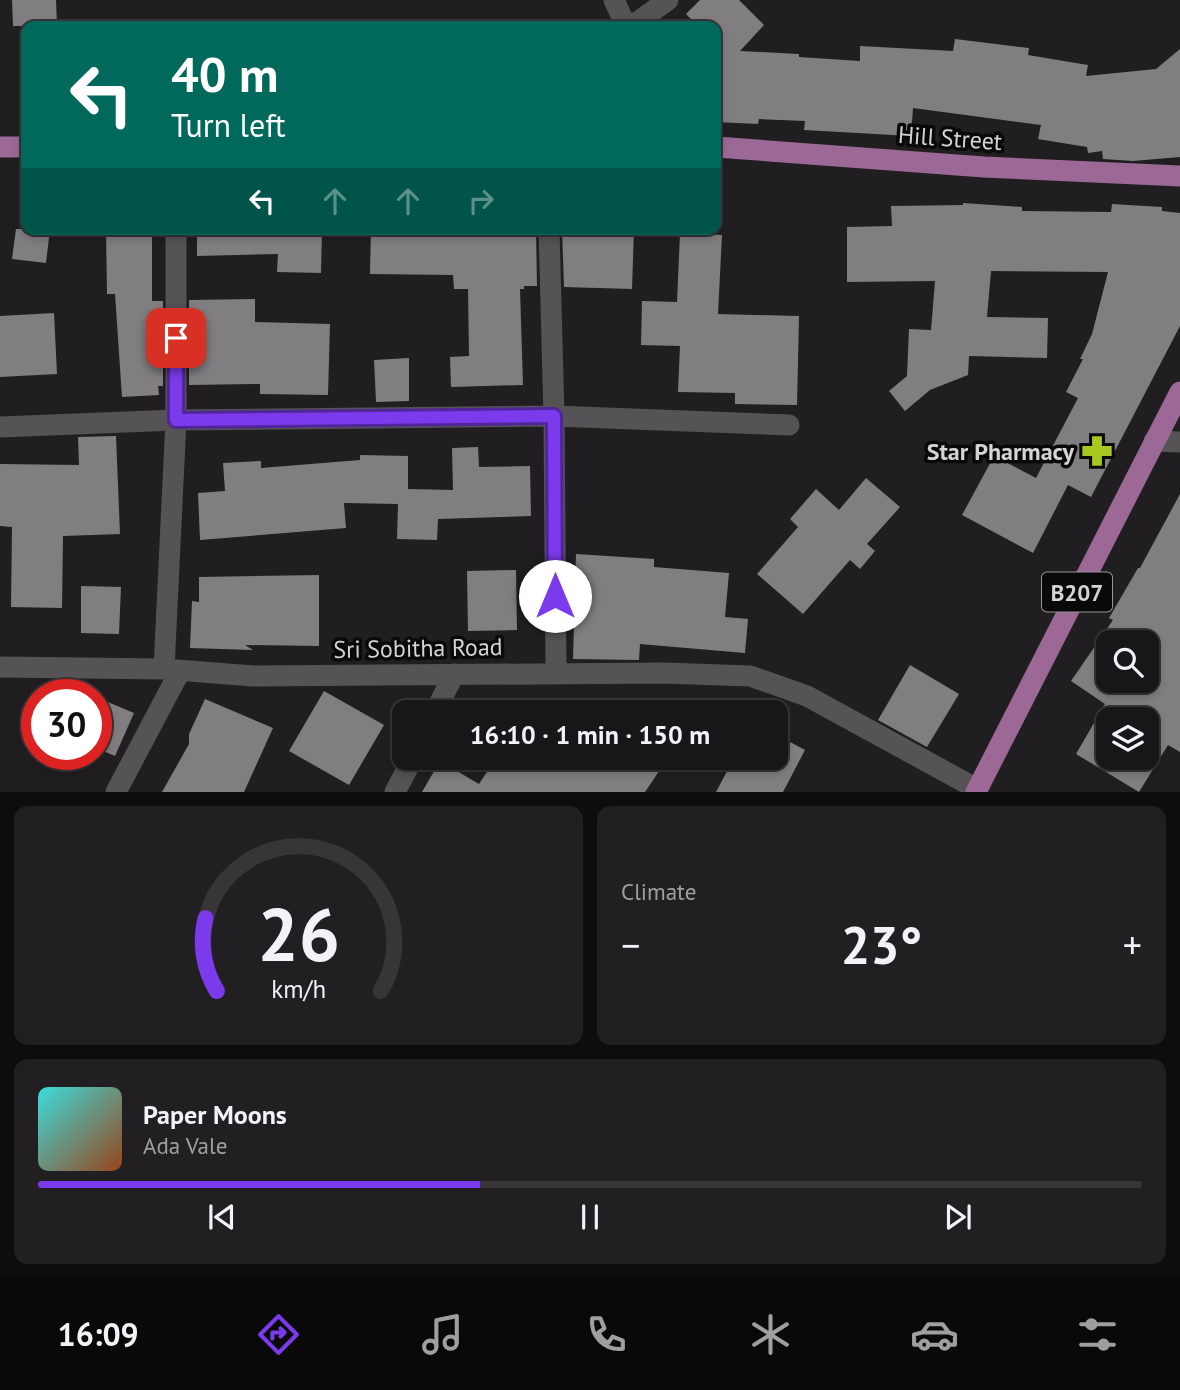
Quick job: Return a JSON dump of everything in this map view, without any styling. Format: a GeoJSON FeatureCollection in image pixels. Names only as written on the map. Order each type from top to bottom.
{"type":"FeatureCollection","features":[{"type":"Feature","properties":{"kind":"main road"},"geometry":{"type":"LineString","coordinates":[[0,147],[21,146]]}},
{"type":"Feature","properties":{"kind":"main road","name":"Hill Street"},"geometry":{"type":"LineString","coordinates":[[721,146],[984,167],[1180,176]]}},
{"type":"Feature","properties":{"kind":"main road","name":"B207"},"geometry":{"type":"LineString","coordinates":[[977,790],[1180,392]]}},
{"type":"Feature","properties":{"kind":"street"},"geometry":{"type":"LineString","coordinates":[[614,0],[624,21]]}},
{"type":"Feature","properties":{"kind":"street"},"geometry":{"type":"LineString","coordinates":[[639,21],[668,0]]}},
{"type":"Feature","properties":{"kind":"street"},"geometry":{"type":"LineString","coordinates":[[116,792],[172,670],[176,235]]}},
{"type":"Feature","properties":{"kind":"street"},"geometry":{"type":"LineString","coordinates":[[549,235],[556,673]]}},
{"type":"Feature","properties":{"kind":"street"},"geometry":{"type":"LineString","coordinates":[[0,427],[176,420],[554,416],[789,425]]}},
{"type":"Feature","properties":{"kind":"street"},"geometry":{"type":"LineString","coordinates":[[1154,441],[1180,442]]}},
{"type":"Feature","properties":{"kind":"street","name":"Sri Sobitha Road"},"geometry":{"type":"LineString","coordinates":[[0,667],[172,670],[253,676],[556,673],[750,676],[807,696],[977,790]]}},
{"type":"Feature","properties":{"kind":"street"},"geometry":{"type":"LineString","coordinates":[[441,700],[454,674]]}},
{"type":"Feature","properties":{"kind":"street"},"geometry":{"type":"LineString","coordinates":[[395,792],[407,770]]}},
{"type":"Feature","properties":{"kind":"building"},"geometry":{"type":"Polygon","coordinates":[[[12,0],[56,0],[57,21],[21,21],[21,26],[13,26],[12,0]]]}},
{"type":"Feature","properties":{"kind":"building"},"geometry":{"type":"Polygon","coordinates":[[[700,0],[739,0],[764,25],[740,51],[799,54],[799,57],[860,61],[860,46],[953,51],[955,39],[1029,48],[1028,55],[1088,65],[1086,76],[1156,69],[1180,49],[1180,157],[1133,161],[1103,159],[1102,151],[1088,153],[1087,147],[1038,139],[1041,125],[913,108],[911,136],[804,130],[805,121],[759,119],[758,124],[721,122],[721,21],[693,21],[686,14],[700,0]]]}},
{"type":"Feature","properties":{"kind":"building"},"geometry":{"type":"Polygon","coordinates":[[[963,203],[1022,207],[1022,211],[1111,212],[1112,204],[1162,207],[1162,211],[1180,213],[1180,326],[1091,497],[1068,485],[1033,553],[962,515],[994,456],[1036,478],[1078,398],[1066,392],[1092,334],[1108,272],[991,271],[987,317],[1048,318],[1047,358],[969,356],[968,375],[930,390],[905,411],[889,391],[907,376],[909,329],[931,330],[935,281],[847,282],[847,227],[892,226],[891,206],[963,203]]]}},
{"type":"Feature","properties":{"kind":"building"},"geometry":{"type":"Polygon","coordinates":[[[16,229],[21,229],[21,235],[49,235],[46,263],[12,259],[16,229]]]}},
{"type":"Feature","properties":{"kind":"building"},"geometry":{"type":"Polygon","coordinates":[[[106,235],[152,235],[152,301],[163,301],[163,386],[158,386],[159,395],[122,397],[115,294],[107,294],[106,235]]]}},
{"type":"Feature","properties":{"kind":"building"},"geometry":{"type":"Polygon","coordinates":[[[197,235],[322,235],[321,273],[277,272],[278,254],[197,256],[197,235]]]}},
{"type":"Feature","properties":{"kind":"building"},"geometry":{"type":"Polygon","coordinates":[[[371,235],[536,235],[537,286],[524,286],[524,289],[520,289],[523,385],[451,387],[450,357],[469,356],[468,289],[454,289],[453,275],[370,274],[371,235]]]}},
{"type":"Feature","properties":{"kind":"building"},"geometry":{"type":"Polygon","coordinates":[[[562,235],[634,235],[632,289],[564,287],[562,235]]]}},
{"type":"Feature","properties":{"kind":"building"},"geometry":{"type":"Polygon","coordinates":[[[680,235],[722,235],[718,314],[799,316],[797,405],[735,404],[735,393],[678,392],[680,346],[641,345],[642,301],[677,302],[680,235]]]}},
{"type":"Feature","properties":{"kind":"building"},"geometry":{"type":"Polygon","coordinates":[[[255,299],[255,322],[330,324],[328,395],[260,394],[260,384],[189,385],[189,300],[255,299]]]}},
{"type":"Feature","properties":{"kind":"building"},"geometry":{"type":"Polygon","coordinates":[[[54,313],[57,374],[0,377],[0,316],[54,313]]]}},
{"type":"Feature","properties":{"kind":"building"},"geometry":{"type":"Polygon","coordinates":[[[409,358],[409,401],[376,402],[374,360],[409,358]]]}},
{"type":"Feature","properties":{"kind":"building"},"geometry":{"type":"Polygon","coordinates":[[[116,436],[120,534],[63,536],[62,608],[11,607],[12,527],[0,526],[0,464],[79,465],[78,437],[116,436]]]}},
{"type":"Feature","properties":{"kind":"building"},"geometry":{"type":"Polygon","coordinates":[[[478,447],[479,467],[530,466],[531,516],[438,519],[437,540],[397,539],[398,504],[344,503],[346,528],[200,540],[198,493],[225,491],[223,463],[261,461],[261,468],[360,460],[360,455],[408,456],[408,489],[453,490],[452,448],[478,447]]]}},
{"type":"Feature","properties":{"kind":"building"},"geometry":{"type":"Polygon","coordinates":[[[866,478],[900,507],[867,544],[875,551],[860,569],[850,560],[803,614],[757,574],[798,527],[790,519],[816,489],[839,510],[866,478]]]}},
{"type":"Feature","properties":{"kind":"building"},"geometry":{"type":"Polygon","coordinates":[[[1180,494],[1180,752],[1168,745],[1159,760],[1159,707],[1103,707],[1105,704],[1071,681],[1096,645],[1096,693],[1159,693],[1159,630],[1106,630],[1113,620],[1109,618],[1180,494]]]}},
{"type":"Feature","properties":{"kind":"building"},"geometry":{"type":"Polygon","coordinates":[[[576,554],[654,559],[654,567],[729,573],[725,617],[748,619],[745,653],[640,644],[639,660],[573,659],[576,554]]]}},
{"type":"Feature","properties":{"kind":"building"},"geometry":{"type":"Polygon","coordinates":[[[516,570],[517,630],[468,631],[467,571],[516,570]]]}},
{"type":"Feature","properties":{"kind":"building"},"geometry":{"type":"Polygon","coordinates":[[[319,575],[319,646],[245,645],[253,650],[190,648],[192,601],[199,602],[199,577],[319,575]]]}},
{"type":"Feature","properties":{"kind":"building"},"geometry":{"type":"Polygon","coordinates":[[[81,586],[121,587],[119,634],[81,633],[81,586]]]}},
{"type":"Feature","properties":{"kind":"building"},"geometry":{"type":"Polygon","coordinates":[[[910,665],[959,694],[927,747],[878,720],[910,665]]]}},
{"type":"Feature","properties":{"kind":"building"},"geometry":{"type":"Polygon","coordinates":[[[324,691],[384,725],[349,785],[289,751],[324,691]]]}},
{"type":"Feature","properties":{"kind":"building"},"geometry":{"type":"Polygon","coordinates":[[[205,699],[273,728],[244,792],[162,792],[189,744],[189,734],[205,699]]]}},
{"type":"Feature","properties":{"kind":"building"},"geometry":{"type":"Polygon","coordinates":[[[112,704],[134,713],[115,756],[112,755],[112,704]]]}},
{"type":"Feature","properties":{"kind":"building"},"geometry":{"type":"Polygon","coordinates":[[[1096,720],[1096,766],[1076,754],[1096,720]]]}},
{"type":"Feature","properties":{"kind":"building"},"geometry":{"type":"Polygon","coordinates":[[[788,741],[805,750],[783,792],[716,792],[728,770],[788,770],[788,741]]]}},
{"type":"Feature","properties":{"kind":"building"},"geometry":{"type":"Polygon","coordinates":[[[435,770],[455,770],[479,784],[488,770],[660,770],[645,792],[422,792],[435,770]]]}},
{"type":"Feature","properties":{"kind":"building"},"geometry":{"type":"Polygon","coordinates":[[[1103,770],[1153,770],[1139,792],[1103,770]]]}},
{"type":"Feature","properties":{"kind":"place","name":"Star Pharmacy"},"geometry":{"type":"Point","coordinates":[1097,451]}},
{"type":"Feature","properties":{"kind":"route"},"geometry":{"type":"LineString","coordinates":[[176,338],[176,420],[554,416],[555,596]]}}]}
